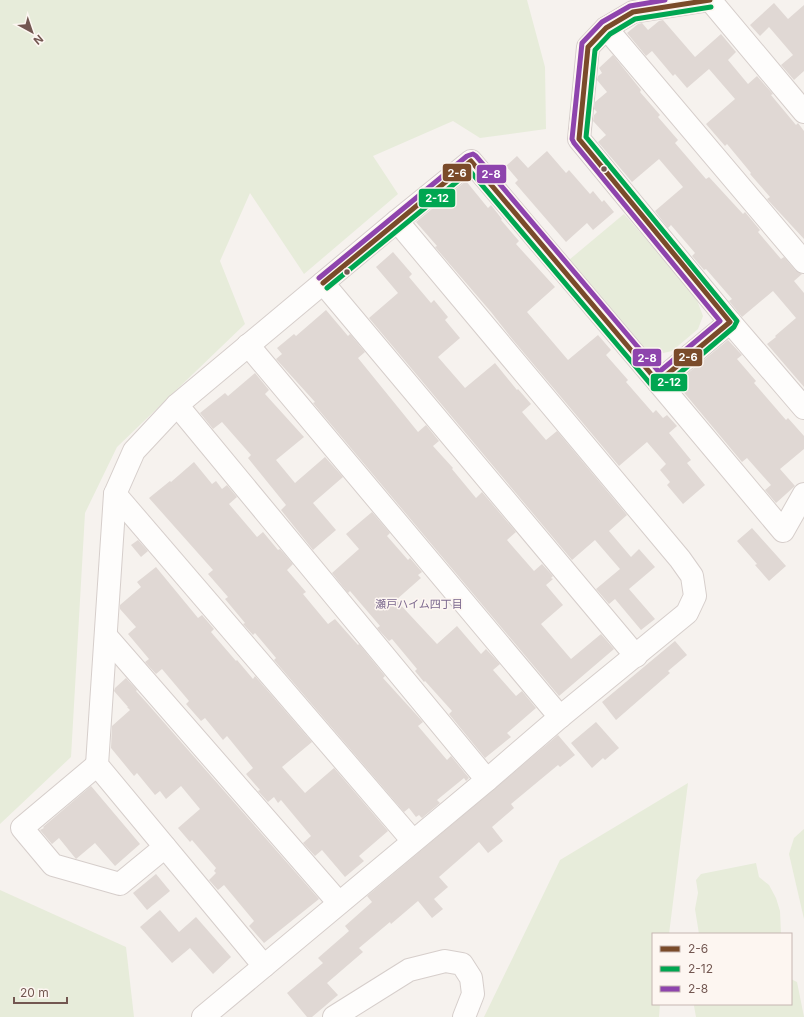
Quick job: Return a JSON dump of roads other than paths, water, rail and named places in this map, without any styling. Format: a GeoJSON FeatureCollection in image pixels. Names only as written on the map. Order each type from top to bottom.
{"type":"FeatureCollection","features":[{"type":"Feature","properties":{"kind":"street"},"geometry":{"type":"LineString","coordinates":[[804,112],[710,0],[632,12],[606,28],[588,46],[579,139],[730,322],[804,408]]}},
{"type":"Feature","properties":{"kind":"street"},"geometry":{"type":"LineString","coordinates":[[606,28],[804,262]]}},
{"type":"Feature","properties":{"kind":"street"},"geometry":{"type":"LineString","coordinates":[[264,966],[97,765],[115,494],[134,451],[177,405],[471,161],[783,531],[804,494]]}},
{"type":"Feature","properties":{"kind":"street"},"geometry":{"type":"LineString","coordinates":[[203,1017],[487,780],[560,717],[687,613],[695,596],[692,576],[680,559],[397,221]]}},
{"type":"Feature","properties":{"kind":"street"},"geometry":{"type":"LineString","coordinates":[[323,283],[636,656]]}},
{"type":"Feature","properties":{"kind":"street"},"geometry":{"type":"LineString","coordinates":[[658,382],[730,322]]}},
{"type":"Feature","properties":{"kind":"street"},"geometry":{"type":"LineString","coordinates":[[248,345],[560,717]]}},
{"type":"Feature","properties":{"kind":"street"},"geometry":{"type":"LineString","coordinates":[[177,405],[487,780]]}},
{"type":"Feature","properties":{"kind":"street"},"geometry":{"type":"LineString","coordinates":[[115,494],[413,841]]}},
{"type":"Feature","properties":{"kind":"street"},"geometry":{"type":"LineString","coordinates":[[106,636],[339,903]]}},
{"type":"Feature","properties":{"kind":"street"},"geometry":{"type":"LineString","coordinates":[[97,765],[22,828],[53,865],[120,884],[165,848]]}},
{"type":"Feature","properties":{"kind":"street"},"geometry":{"type":"LineString","coordinates":[[334,1017],[409,970],[445,960],[462,964],[472,978],[473,994],[464,1017]]}},
{"type":"Feature","properties":{"kind":"district","name":"瀬戸ハイム四丁目"},"geometry":{"type":"Point","coordinates":[419,604]}}]}
